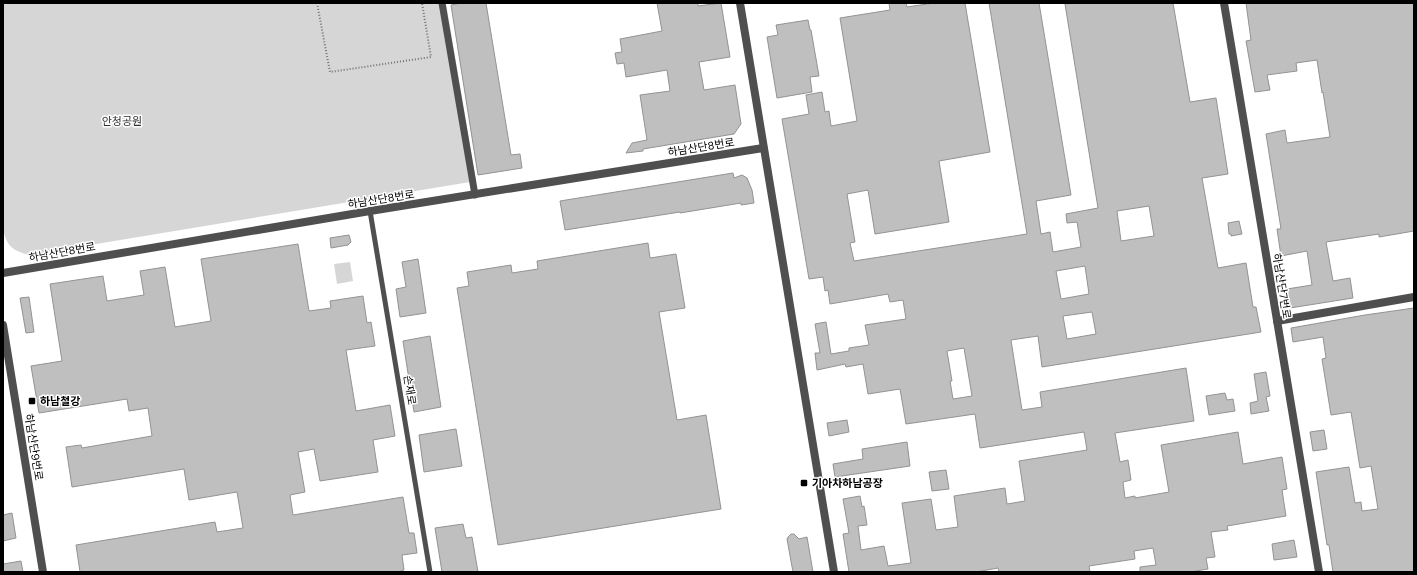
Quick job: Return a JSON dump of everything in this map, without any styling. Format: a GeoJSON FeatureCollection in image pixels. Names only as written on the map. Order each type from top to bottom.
{"type":"FeatureCollection","features":[{"type":"Feature","properties":{"kind":"street"},"geometry":{"type":"LineString","coordinates":[[442,3],[475,195]]}},
{"type":"Feature","properties":{"kind":"street"},"geometry":{"type":"LineString","coordinates":[[740,3],[834,572]]}},
{"type":"Feature","properties":{"kind":"street","name":"하남산단7번로"},"geometry":{"type":"LineString","coordinates":[[1224,3],[1319,572]]}},
{"type":"Feature","properties":{"kind":"street","name":"하남산단8번로"},"geometry":{"type":"LineString","coordinates":[[3,273],[370,211],[763,148]]}},
{"type":"Feature","properties":{"kind":"street"},"geometry":{"type":"LineString","coordinates":[[1277,321],[1414,297]]}},
{"type":"Feature","properties":{"kind":"street","name":"하남산단9번로"},"geometry":{"type":"LineString","coordinates":[[3,325],[44,572]]}},
{"type":"Feature","properties":{"kind":"lane","name":"손재로"},"geometry":{"type":"LineString","coordinates":[[370,211],[430,572]]}},
{"type":"Feature","properties":{"kind":"path"},"geometry":{"type":"LineString","coordinates":[[317,3],[330,72],[431,57],[422,3]]}},
{"type":"Feature","properties":{"kind":"green space","name":"안청공원"},"geometry":{"type":"Polygon","coordinates":[[[3,3],[446,3],[476,181],[30,255],[19,252],[8,243],[3,228],[3,3]]]}},
{"type":"Feature","properties":{"kind":"green space"},"geometry":{"type":"Polygon","coordinates":[[[350,262],[353,281],[337,284],[334,264],[350,262]]]}},
{"type":"Feature","properties":{"kind":"building"},"geometry":{"type":"Polygon","coordinates":[[[461,3],[486,3],[511,155],[520,154],[522,168],[478,175],[451,5],[461,3]]]}},
{"type":"Feature","properties":{"kind":"building"},"geometry":{"type":"Polygon","coordinates":[[[657,3],[698,3],[698,6],[721,3],[730,57],[699,62],[704,90],[735,85],[741,124],[734,134],[626,153],[632,143],[647,140],[640,95],[670,91],[667,70],[626,77],[624,63],[617,64],[615,53],[622,52],[620,39],[662,31],[657,3]]]}},
{"type":"Feature","properties":{"kind":"building"},"geometry":{"type":"Polygon","coordinates":[[[889,3],[906,3],[907,7],[934,3],[965,3],[990,152],[939,161],[949,222],[875,234],[868,190],[847,194],[855,242],[850,243],[854,261],[1027,234],[989,3],[1039,3],[1071,195],[1036,201],[1041,234],[1050,232],[1053,252],[1081,247],[1077,222],[1067,223],[1066,214],[1098,208],[1065,4],[1173,3],[1190,102],[1216,98],[1228,174],[1202,178],[1218,268],[1246,263],[1253,307],[1256,307],[1261,332],[1042,367],[1038,336],[1011,340],[1022,410],[1042,407],[1040,392],[1186,368],[1194,421],[1115,433],[1120,462],[1128,460],[1131,480],[1123,482],[1125,498],[1135,496],[1135,498],[1169,492],[1161,445],[1238,432],[1243,464],[1282,457],[1287,489],[1282,490],[1286,516],[1227,526],[1228,530],[1211,532],[1215,557],[1206,558],[1208,569],[1190,572],[1140,572],[1140,567],[1156,565],[1153,548],[1134,551],[1135,559],[1089,566],[1090,572],[999,572],[998,568],[976,572],[849,572],[843,534],[849,533],[843,499],[860,496],[862,507],[864,506],[867,525],[858,526],[861,550],[884,546],[888,566],[911,563],[902,503],[931,499],[936,530],[958,527],[954,496],[1005,488],[1007,504],[1025,501],[1019,461],[1087,450],[1084,432],[980,448],[975,414],[906,424],[900,389],[868,394],[863,364],[846,367],[845,364],[817,370],[815,353],[820,353],[815,324],[826,322],[831,354],[849,351],[849,348],[869,345],[865,325],[906,319],[903,300],[890,302],[888,294],[830,304],[828,290],[825,291],[823,277],[809,279],[782,119],[809,114],[806,95],[822,92],[825,112],[829,111],[831,126],[857,121],[840,18],[890,10],[889,3]],[[1149,206],[1117,211],[1121,241],[1154,236],[1149,206]],[[1085,266],[1056,271],[1061,299],[1089,294],[1085,266]],[[1092,312],[1063,316],[1067,339],[1096,334],[1092,312]],[[964,348],[947,351],[952,381],[950,381],[953,399],[972,396],[964,348]]]}},
{"type":"Feature","properties":{"kind":"building"},"geometry":{"type":"Polygon","coordinates":[[[1246,3],[1414,3],[1414,231],[1379,237],[1379,234],[1326,242],[1333,281],[1350,278],[1353,298],[1290,308],[1287,289],[1312,285],[1307,251],[1281,256],[1277,229],[1281,229],[1266,134],[1285,130],[1287,143],[1330,137],[1317,60],[1296,63],[1297,71],[1267,75],[1270,90],[1255,92],[1246,41],[1251,40],[1246,3]]]}},
{"type":"Feature","properties":{"kind":"building"},"geometry":{"type":"Polygon","coordinates":[[[808,20],[819,76],[810,77],[812,92],[777,98],[767,37],[778,35],[776,25],[808,20]]]}},
{"type":"Feature","properties":{"kind":"building"},"geometry":{"type":"Polygon","coordinates":[[[733,173],[734,178],[742,175],[747,178],[752,190],[754,203],[741,205],[741,203],[565,230],[560,201],[733,173]]]}},
{"type":"Feature","properties":{"kind":"building"},"geometry":{"type":"Polygon","coordinates":[[[1239,221],[1242,234],[1231,236],[1231,234],[1229,234],[1228,223],[1239,221]]]}},
{"type":"Feature","properties":{"kind":"building"},"geometry":{"type":"Polygon","coordinates":[[[349,235],[351,242],[348,245],[331,248],[330,238],[349,235]]]}},
{"type":"Feature","properties":{"kind":"building"},"geometry":{"type":"Polygon","coordinates":[[[648,243],[650,258],[676,254],[685,308],[659,312],[677,420],[706,415],[721,509],[498,545],[457,288],[469,286],[467,272],[511,265],[512,273],[538,269],[537,261],[648,243]]]}},
{"type":"Feature","properties":{"kind":"building"},"geometry":{"type":"Polygon","coordinates":[[[298,244],[309,311],[331,308],[330,301],[363,296],[367,323],[371,322],[375,346],[346,350],[356,411],[390,405],[395,436],[373,440],[378,472],[320,481],[314,449],[298,452],[305,492],[290,495],[293,515],[403,497],[409,533],[414,533],[417,553],[402,555],[404,570],[398,572],[80,572],[76,545],[215,522],[217,532],[243,528],[237,492],[189,500],[184,469],[72,487],[66,447],[81,445],[82,448],[152,436],[148,408],[129,411],[127,399],[39,413],[31,366],[62,361],[50,284],[103,276],[107,301],[144,295],[140,271],[165,267],[175,327],[211,321],[201,259],[298,244]]]}},
{"type":"Feature","properties":{"kind":"building"},"geometry":{"type":"Polygon","coordinates":[[[418,259],[426,313],[400,317],[396,289],[406,287],[402,262],[418,259]]]}},
{"type":"Feature","properties":{"kind":"building"},"geometry":{"type":"Polygon","coordinates":[[[29,297],[34,332],[26,333],[20,298],[29,297]]]}},
{"type":"Feature","properties":{"kind":"building"},"geometry":{"type":"Polygon","coordinates":[[[1414,308],[1414,572],[1333,572],[1329,545],[1327,545],[1316,472],[1349,467],[1355,503],[1361,502],[1362,511],[1378,509],[1371,466],[1360,468],[1351,412],[1331,415],[1322,359],[1326,358],[1323,337],[1293,342],[1291,328],[1414,308]]]}},
{"type":"Feature","properties":{"kind":"building"},"geometry":{"type":"Polygon","coordinates":[[[430,336],[441,407],[414,412],[403,341],[430,336]]]}},
{"type":"Feature","properties":{"kind":"building"},"geometry":{"type":"Polygon","coordinates":[[[1266,372],[1270,396],[1266,397],[1269,411],[1251,414],[1250,403],[1258,401],[1254,374],[1266,372]]]}},
{"type":"Feature","properties":{"kind":"building"},"geometry":{"type":"Polygon","coordinates":[[[1225,393],[1227,400],[1233,399],[1235,411],[1209,415],[1206,396],[1225,393]]]}},
{"type":"Feature","properties":{"kind":"building"},"geometry":{"type":"Polygon","coordinates":[[[847,420],[849,432],[829,436],[827,423],[847,420]]]}},
{"type":"Feature","properties":{"kind":"building"},"geometry":{"type":"Polygon","coordinates":[[[456,429],[462,466],[424,472],[419,435],[456,429]]]}},
{"type":"Feature","properties":{"kind":"building"},"geometry":{"type":"Polygon","coordinates":[[[1324,430],[1327,449],[1313,451],[1310,432],[1324,430]]]}},
{"type":"Feature","properties":{"kind":"building"},"geometry":{"type":"Polygon","coordinates":[[[907,442],[910,466],[835,477],[833,464],[863,459],[862,449],[907,442]]]}},
{"type":"Feature","properties":{"kind":"building"},"geometry":{"type":"Polygon","coordinates":[[[946,470],[949,489],[932,491],[929,472],[946,470]]]}},
{"type":"Feature","properties":{"kind":"building"},"geometry":{"type":"Polygon","coordinates":[[[12,513],[16,538],[3,541],[3,515],[12,513]]]}},
{"type":"Feature","properties":{"kind":"building"},"geometry":{"type":"Polygon","coordinates":[[[463,524],[466,538],[472,537],[478,572],[442,572],[435,528],[463,524]]]}},
{"type":"Feature","properties":{"kind":"building"},"geometry":{"type":"Polygon","coordinates":[[[791,534],[794,534],[799,539],[807,537],[813,572],[793,572],[787,539],[791,534]]]}},
{"type":"Feature","properties":{"kind":"building"},"geometry":{"type":"Polygon","coordinates":[[[1294,540],[1297,557],[1274,560],[1272,544],[1294,540]]]}},
{"type":"Feature","properties":{"kind":"building"},"geometry":{"type":"Polygon","coordinates":[[[21,561],[23,572],[3,572],[3,564],[21,561]]]}},
{"type":"Feature","properties":{"kind":"place","name":"하남철강"},"geometry":{"type":"Point","coordinates":[32,401]}},
{"type":"Feature","properties":{"kind":"place","name":"기아차하남공장"},"geometry":{"type":"Point","coordinates":[804,483]}}]}
